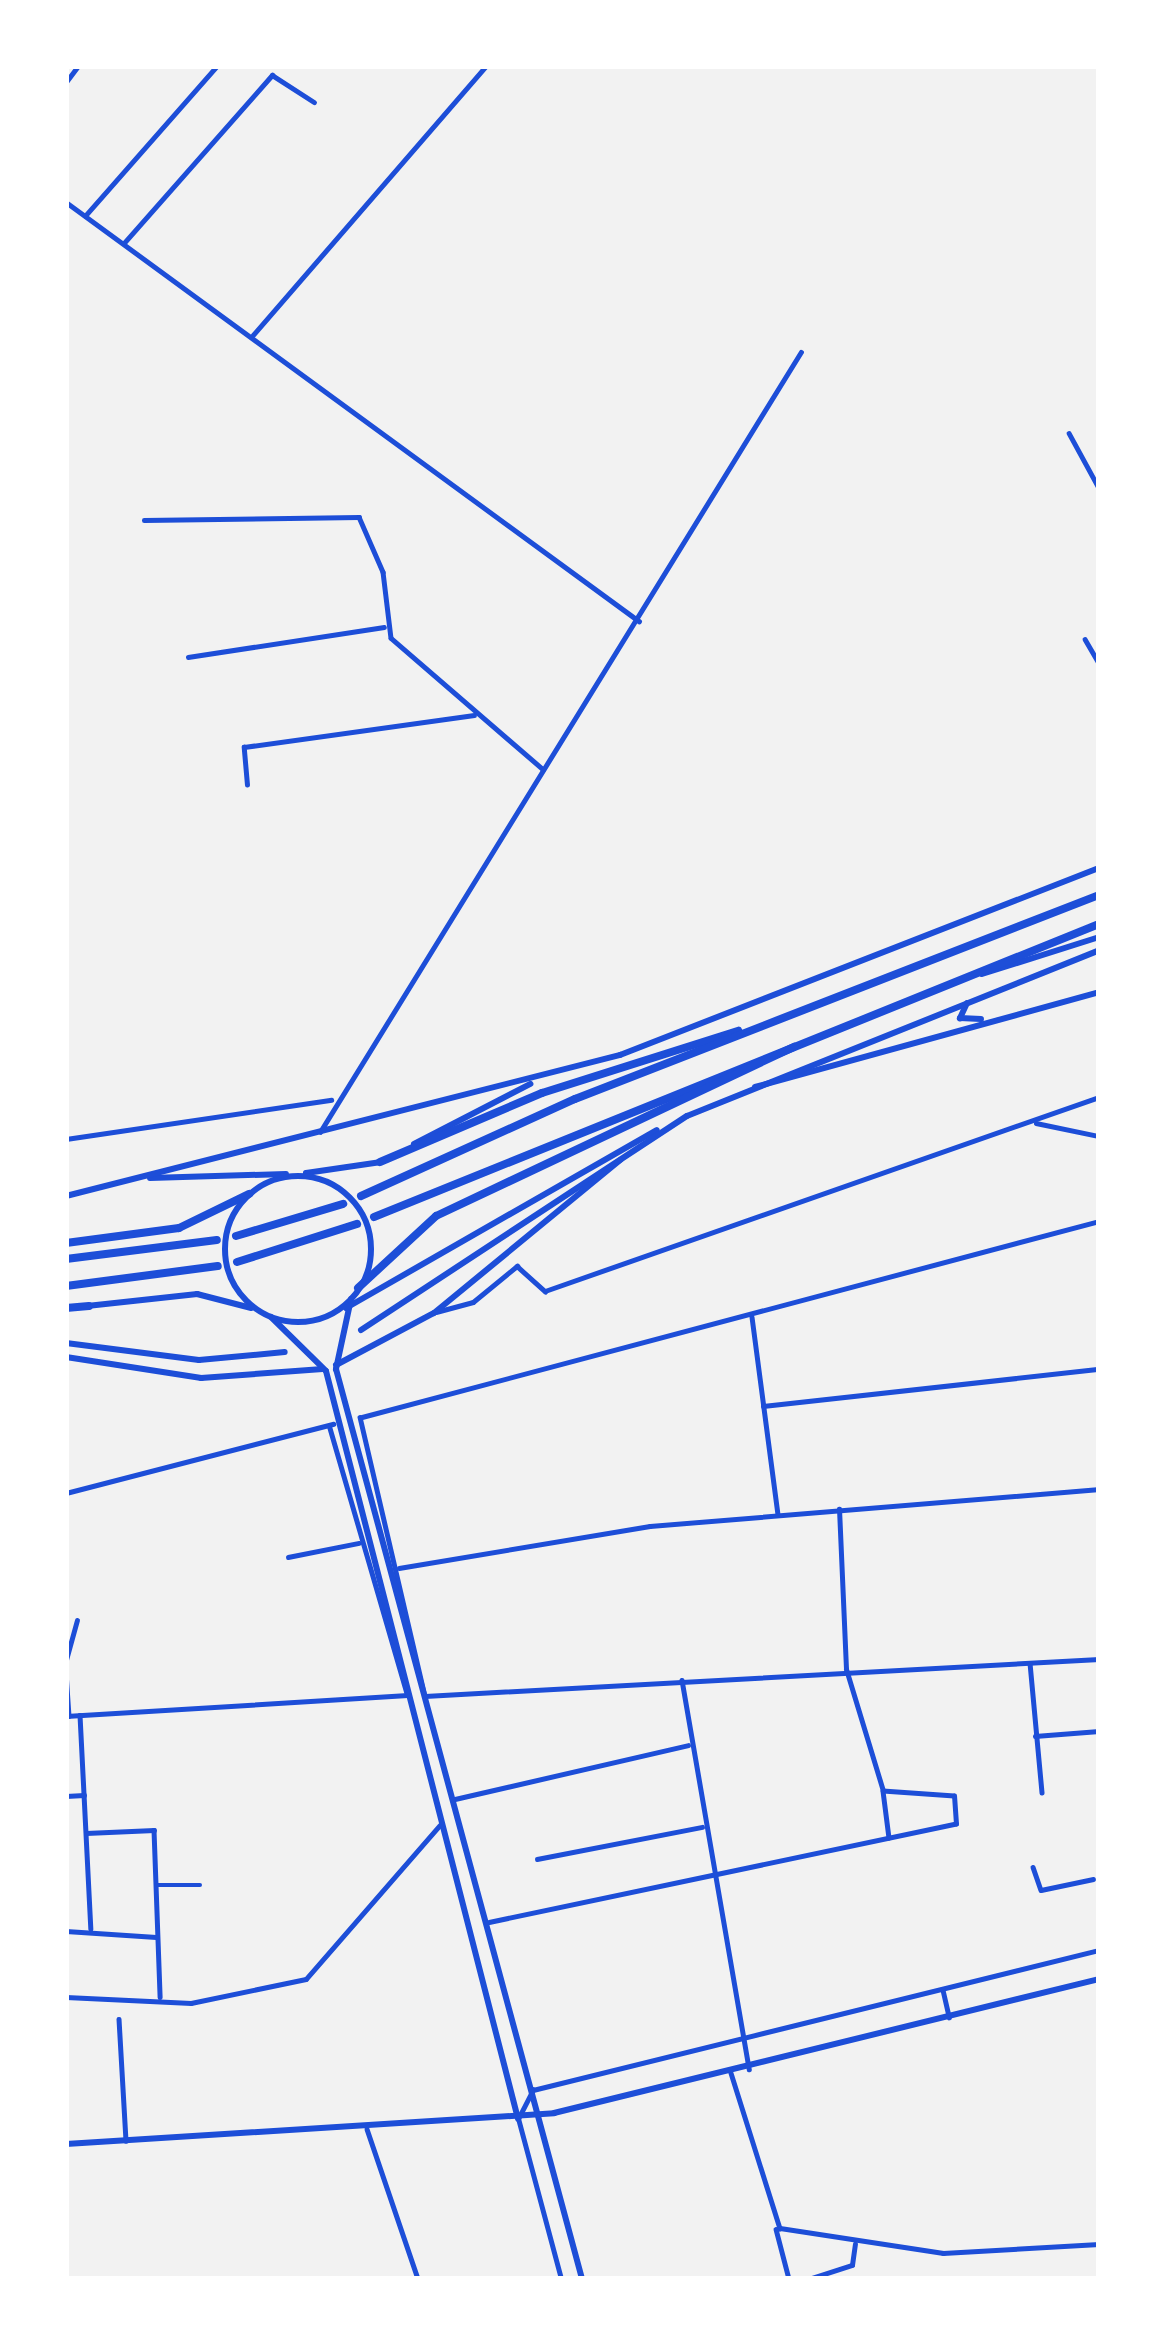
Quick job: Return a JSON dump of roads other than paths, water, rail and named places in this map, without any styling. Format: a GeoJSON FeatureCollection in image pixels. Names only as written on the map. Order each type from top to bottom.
{"type":"FeatureCollection","features":[{"type":"Feature","properties":{"kind":"main road"},"geometry":{"type":"LineString","coordinates":[[361,1196],[836,998],[1099,895]]}},
{"type":"Feature","properties":{"kind":"main road"},"geometry":{"type":"LineString","coordinates":[[374,1217],[1099,923]]}},
{"type":"Feature","properties":{"kind":"main road"},"geometry":{"type":"LineString","coordinates":[[380,1162],[542,1093],[836,998]]}},
{"type":"Feature","properties":{"kind":"main road"},"geometry":{"type":"LineString","coordinates":[[358,1288],[436,1216],[846,1022]]}},
{"type":"Feature","properties":{"kind":"main road"},"geometry":{"type":"LineString","coordinates":[[66,1243],[179,1228],[249,1194]]}},
{"type":"Feature","properties":{"kind":"main road"},"geometry":{"type":"LineString","coordinates":[[236,1236],[343,1198]]}},
{"type":"Feature","properties":{"kind":"main road"},"geometry":{"type":"LineString","coordinates":[[237,1262],[356,1224]]}},
{"type":"Feature","properties":{"kind":"main road"},"geometry":{"type":"LineString","coordinates":[[66,1259],[217,1240]]}},
{"type":"Feature","properties":{"kind":"main road"},"geometry":{"type":"LineString","coordinates":[[66,1286],[218,1265]]}},
{"type":"Feature","properties":{"kind":"main road"},"geometry":{"type":"LineString","coordinates":[[66,1309],[89,1306]]}},
{"type":"Feature","properties":{"kind":"street"},"geometry":{"type":"LineString","coordinates":[[66,82],[78,66]]}},
{"type":"Feature","properties":{"kind":"street"},"geometry":{"type":"LineString","coordinates":[[86,216],[217,66]]}},
{"type":"Feature","properties":{"kind":"street"},"geometry":{"type":"LineString","coordinates":[[254,335],[486,66]]}},
{"type":"Feature","properties":{"kind":"street"},"geometry":{"type":"LineString","coordinates":[[124,243],[272,75],[314,102]]}},
{"type":"Feature","properties":{"kind":"street"},"geometry":{"type":"LineString","coordinates":[[66,202],[639,620]]}},
{"type":"Feature","properties":{"kind":"street"},"geometry":{"type":"LineString","coordinates":[[320,1132],[331,1100],[639,620],[801,352]]}},
{"type":"Feature","properties":{"kind":"street"},"geometry":{"type":"LineString","coordinates":[[1069,433],[1099,488]]}},
{"type":"Feature","properties":{"kind":"street"},"geometry":{"type":"LineString","coordinates":[[144,520],[359,518],[383,572],[387,627],[474,715],[543,769]]}},
{"type":"Feature","properties":{"kind":"street"},"geometry":{"type":"LineString","coordinates":[[188,656],[387,627]]}},
{"type":"Feature","properties":{"kind":"street"},"geometry":{"type":"LineString","coordinates":[[1085,639],[1099,663]]}},
{"type":"Feature","properties":{"kind":"street"},"geometry":{"type":"LineString","coordinates":[[247,785],[244,747],[474,715]]}},
{"type":"Feature","properties":{"kind":"street"},"geometry":{"type":"LineString","coordinates":[[124,1181],[294,1174],[380,1162],[544,1078],[1099,868]]}},
{"type":"Feature","properties":{"kind":"street"},"geometry":{"type":"LineString","coordinates":[[927,990],[1099,938]]}},
{"type":"Feature","properties":{"kind":"street"},"geometry":{"type":"LineString","coordinates":[[271,1317],[326,1316],[346,1308],[582,1166],[687,1116],[1099,950]]}},
{"type":"Feature","properties":{"kind":"street"},"geometry":{"type":"LineString","coordinates":[[735,1094],[1099,992]]}},
{"type":"Feature","properties":{"kind":"street"},"geometry":{"type":"LineString","coordinates":[[982,995],[959,1016],[997,1018]]}},
{"type":"Feature","properties":{"kind":"street"},"geometry":{"type":"LineString","coordinates":[[66,1196],[544,1078]]}},
{"type":"Feature","properties":{"kind":"street"},"geometry":{"type":"LineString","coordinates":[[434,1312],[473,1302],[517,1266],[544,1291],[1099,1097]]}},
{"type":"Feature","properties":{"kind":"street"},"geometry":{"type":"LineString","coordinates":[[66,1139],[331,1100]]}},
{"type":"Feature","properties":{"kind":"street"},"geometry":{"type":"LineString","coordinates":[[361,1330],[687,1116]]}},
{"type":"Feature","properties":{"kind":"street"},"geometry":{"type":"LineString","coordinates":[[1031,1122],[1099,1136]]}},
{"type":"Feature","properties":{"kind":"street"},"geometry":{"type":"LineString","coordinates":[[336,1369],[434,1312],[639,1145]]}},
{"type":"Feature","properties":{"kind":"street"},"geometry":{"type":"LineString","coordinates":[[261,1312],[238,1291],[229,1225],[249,1194],[294,1174]]}},
{"type":"Feature","properties":{"kind":"street"},"geometry":{"type":"LineString","coordinates":[[294,1174],[343,1198],[370,1249],[346,1308],[336,1369],[582,2279]]}},
{"type":"Feature","properties":{"kind":"street"},"geometry":{"type":"LineString","coordinates":[[425,1696],[400,1568],[358,1418],[1099,1221]]}},
{"type":"Feature","properties":{"kind":"street"},"geometry":{"type":"LineString","coordinates":[[89,1306],[197,1294],[271,1317],[326,1371],[406,1695]]}},
{"type":"Feature","properties":{"kind":"street"},"geometry":{"type":"LineString","coordinates":[[326,1316],[351,1299]]}},
{"type":"Feature","properties":{"kind":"street"},"geometry":{"type":"LineString","coordinates":[[752,1315],[778,1514]]}},
{"type":"Feature","properties":{"kind":"street"},"geometry":{"type":"LineString","coordinates":[[66,1342],[199,1360],[285,1352]]}},
{"type":"Feature","properties":{"kind":"street"},"geometry":{"type":"LineString","coordinates":[[66,1357],[201,1378],[326,1371]]}},
{"type":"Feature","properties":{"kind":"street"},"geometry":{"type":"LineString","coordinates":[[763,1406],[1099,1369]]}},
{"type":"Feature","properties":{"kind":"street"},"geometry":{"type":"LineString","coordinates":[[66,1492],[331,1425],[359,1543],[406,1695],[561,2279]]}},
{"type":"Feature","properties":{"kind":"street"},"geometry":{"type":"LineString","coordinates":[[1099,1468],[1099,1584]]}},
{"type":"Feature","properties":{"kind":"street"},"geometry":{"type":"LineString","coordinates":[[400,1568],[778,1514],[1097,1489]]}},
{"type":"Feature","properties":{"kind":"street"},"geometry":{"type":"LineString","coordinates":[[839,1509],[846,1669],[883,1791],[889,1838]]}},
{"type":"Feature","properties":{"kind":"street"},"geometry":{"type":"LineString","coordinates":[[288,1557],[359,1543]]}},
{"type":"Feature","properties":{"kind":"street"},"geometry":{"type":"LineString","coordinates":[[66,1660],[77,1620]]}},
{"type":"Feature","properties":{"kind":"street"},"geometry":{"type":"LineString","coordinates":[[425,1696],[846,1669],[1099,1659]]}},
{"type":"Feature","properties":{"kind":"street"},"geometry":{"type":"LineString","coordinates":[[1030,1663],[1042,1792]]}},
{"type":"Feature","properties":{"kind":"street"},"geometry":{"type":"LineString","coordinates":[[66,1672],[68,1716],[406,1695]]}},
{"type":"Feature","properties":{"kind":"street"},"geometry":{"type":"LineString","coordinates":[[682,1680],[702,1827],[749,2068]]}},
{"type":"Feature","properties":{"kind":"street"},"geometry":{"type":"LineString","coordinates":[[80,1715],[92,1929],[97,1940],[157,1937]]}},
{"type":"Feature","properties":{"kind":"street"},"geometry":{"type":"LineString","coordinates":[[1035,1736],[1099,1731]]}},
{"type":"Feature","properties":{"kind":"street"},"geometry":{"type":"LineString","coordinates":[[455,1799],[688,1745]]}},
{"type":"Feature","properties":{"kind":"street"},"geometry":{"type":"LineString","coordinates":[[489,1922],[956,1824],[954,1796],[883,1791]]}},
{"type":"Feature","properties":{"kind":"street"},"geometry":{"type":"LineString","coordinates":[[66,1796],[84,1795]]}},
{"type":"Feature","properties":{"kind":"street"},"geometry":{"type":"LineString","coordinates":[[66,1997],[191,2003],[306,1979],[439,1826]]}},
{"type":"Feature","properties":{"kind":"street"},"geometry":{"type":"LineString","coordinates":[[536,1859],[702,1827]]}},
{"type":"Feature","properties":{"kind":"street"},"geometry":{"type":"LineString","coordinates":[[86,1833],[154,1830],[160,1997]]}},
{"type":"Feature","properties":{"kind":"street"},"geometry":{"type":"LineString","coordinates":[[450,1866],[472,1860]]}},
{"type":"Feature","properties":{"kind":"street"},"geometry":{"type":"LineString","coordinates":[[1033,1868],[1041,1890],[1096,1879],[1099,1904]]}},
{"type":"Feature","properties":{"kind":"street"},"geometry":{"type":"LineString","coordinates":[[155,1885],[200,1885]]}},
{"type":"Feature","properties":{"kind":"street"},"geometry":{"type":"LineString","coordinates":[[460,1902],[482,1896]]}},
{"type":"Feature","properties":{"kind":"street"},"geometry":{"type":"LineString","coordinates":[[66,1931],[92,1929]]}},
{"type":"Feature","properties":{"kind":"street"},"geometry":{"type":"LineString","coordinates":[[518,2119],[533,2090],[743,2042],[1099,1950]]}},
{"type":"Feature","properties":{"kind":"street"},"geometry":{"type":"LineString","coordinates":[[66,2144],[539,2116],[731,2073],[1099,1979]]}},
{"type":"Feature","properties":{"kind":"street"},"geometry":{"type":"LineString","coordinates":[[943,1990],[949,2018]]}},
{"type":"Feature","properties":{"kind":"street"},"geometry":{"type":"LineString","coordinates":[[119,2019],[126,2141]]}},
{"type":"Feature","properties":{"kind":"street"},"geometry":{"type":"LineString","coordinates":[[731,2073],[779,2228],[789,2279]]}},
{"type":"Feature","properties":{"kind":"street"},"geometry":{"type":"LineString","coordinates":[[367,2129],[418,2279]]}},
{"type":"Feature","properties":{"kind":"street"},"geometry":{"type":"LineString","coordinates":[[779,2228],[943,2253],[1099,2244]]}},
{"type":"Feature","properties":{"kind":"street"},"geometry":{"type":"LineString","coordinates":[[809,2279],[856,2261],[850,2240]]}}]}
